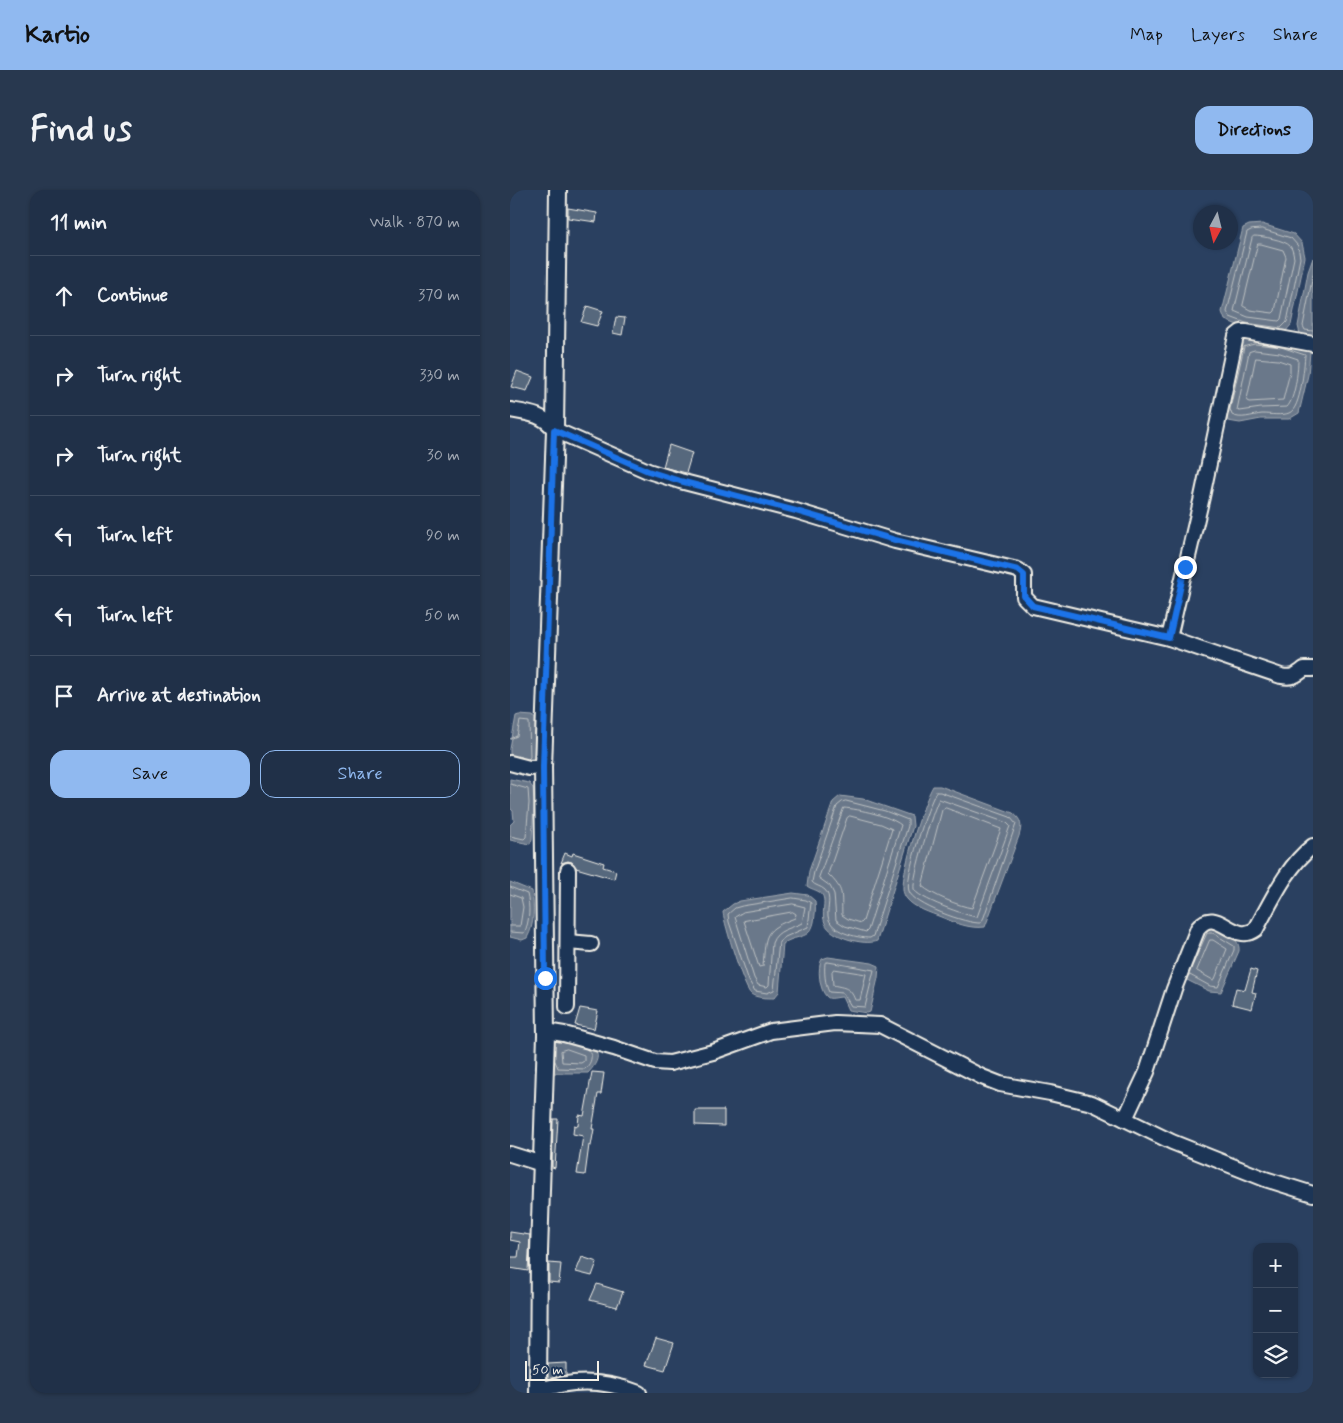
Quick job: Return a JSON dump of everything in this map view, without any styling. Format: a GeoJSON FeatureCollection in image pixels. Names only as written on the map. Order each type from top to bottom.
{"type":"FeatureCollection","features":[{"type":"Feature","properties":{"kind":"main road"},"geometry":{"type":"LineString","coordinates":[[538,1392],[539,1252],[546,1035],[543,767],[554,430],[558,190]]}},
{"type":"Feature","properties":{"kind":"street"},"geometry":{"type":"LineString","coordinates":[[1169,638],[1202,497],[1236,336],[1241,332],[1246,332],[1313,344]]}},
{"type":"Feature","properties":{"kind":"street"},"geometry":{"type":"LineString","coordinates":[[510,410],[539,416],[549,422],[554,430],[648,471],[895,540],[1018,570],[1024,575],[1024,596],[1033,606],[1169,638],[1290,678],[1304,669],[1313,669]]}},
{"type":"Feature","properties":{"kind":"street"},"geometry":{"type":"LineString","coordinates":[[510,764],[529,768],[543,767]]}},
{"type":"Feature","properties":{"kind":"street"},"geometry":{"type":"LineString","coordinates":[[1125,1119],[1147,1072],[1174,989],[1198,928],[1203,922],[1208,920],[1220,923],[1244,934],[1252,932],[1256,929],[1280,886],[1297,861],[1313,846]]}},
{"type":"Feature","properties":{"kind":"street"},"geometry":{"type":"LineString","coordinates":[[568,870],[568,1007]]}},
{"type":"Feature","properties":{"kind":"street"},"geometry":{"type":"LineString","coordinates":[[568,942],[591,944]]}},
{"type":"Feature","properties":{"kind":"street"},"geometry":{"type":"LineString","coordinates":[[546,1035],[552,1032],[564,1034],[655,1062],[670,1063],[713,1052],[771,1031],[836,1023],[880,1025],[982,1077],[1000,1084],[1092,1103],[1172,1142],[1248,1173],[1313,1194]]}},
{"type":"Feature","properties":{"kind":"street"},"geometry":{"type":"LineString","coordinates":[[510,1154],[542,1164]]}},
{"type":"Feature","properties":{"kind":"street"},"geometry":{"type":"LineString","coordinates":[[538,1392],[550,1387],[583,1381],[639,1393]]}},
{"type":"Feature","properties":{"kind":"water"},"geometry":{"type":"Polygon","coordinates":[[[1262,224],[1294,234],[1302,243],[1305,257],[1291,325],[1284,333],[1245,328],[1225,320],[1222,312],[1243,228],[1249,225],[1262,224]]]}},
{"type":"Feature","properties":{"kind":"water"},"geometry":{"type":"Polygon","coordinates":[[[1313,258],[1313,336],[1300,334],[1298,326],[1308,272],[1313,258]]]}},
{"type":"Feature","properties":{"kind":"water"},"geometry":{"type":"Polygon","coordinates":[[[1255,338],[1303,348],[1310,352],[1308,375],[1299,413],[1289,419],[1261,419],[1240,423],[1228,421],[1225,410],[1240,341],[1255,338]]]}},
{"type":"Feature","properties":{"kind":"water"},"geometry":{"type":"Polygon","coordinates":[[[516,716],[533,716],[535,719],[535,762],[510,760],[516,716]]]}},
{"type":"Feature","properties":{"kind":"water"},"geometry":{"type":"Polygon","coordinates":[[[510,779],[529,783],[533,788],[534,803],[532,839],[530,844],[510,840],[510,825],[514,821],[513,811],[510,808],[510,779]]]}},
{"type":"Feature","properties":{"kind":"water"},"geometry":{"type":"Polygon","coordinates":[[[933,786],[940,786],[1013,813],[1020,821],[1019,836],[985,927],[963,925],[928,912],[914,905],[904,894],[904,880],[909,853],[933,786]]]}},
{"type":"Feature","properties":{"kind":"water"},"geometry":{"type":"Polygon","coordinates":[[[840,796],[863,799],[912,816],[913,826],[877,941],[856,941],[833,932],[828,928],[824,920],[823,896],[820,892],[807,886],[809,871],[833,802],[840,796]]]}},
{"type":"Feature","properties":{"kind":"water"},"geometry":{"type":"Polygon","coordinates":[[[510,882],[532,891],[533,921],[530,933],[527,938],[522,940],[510,937],[510,882]]]}},
{"type":"Feature","properties":{"kind":"water"},"geometry":{"type":"Polygon","coordinates":[[[793,893],[808,895],[815,901],[812,928],[806,935],[783,944],[779,992],[774,998],[756,996],[751,994],[739,969],[723,912],[740,901],[793,893]]]}},
{"type":"Feature","properties":{"kind":"water"},"geometry":{"type":"Polygon","coordinates":[[[1206,927],[1228,934],[1233,937],[1239,946],[1239,951],[1221,992],[1209,991],[1185,979],[1184,972],[1206,927]]]}},
{"type":"Feature","properties":{"kind":"water"},"geometry":{"type":"Polygon","coordinates":[[[828,957],[872,963],[879,966],[870,1012],[848,1010],[842,997],[830,998],[824,994],[820,978],[820,963],[822,959],[828,957]]]}},
{"type":"Feature","properties":{"kind":"water"},"geometry":{"type":"Polygon","coordinates":[[[567,1038],[588,1045],[597,1053],[595,1065],[588,1073],[553,1073],[550,1066],[553,1039],[567,1038]]]}},
{"type":"Feature","properties":{"kind":"building"},"geometry":{"type":"Polygon","coordinates":[[[568,208],[597,213],[596,222],[568,218],[568,208]]]}},
{"type":"Feature","properties":{"kind":"building"},"geometry":{"type":"Polygon","coordinates":[[[587,306],[603,311],[597,326],[581,322],[587,306]]]}},
{"type":"Feature","properties":{"kind":"building"},"geometry":{"type":"Polygon","coordinates":[[[616,317],[625,318],[622,335],[613,333],[616,317]]]}},
{"type":"Feature","properties":{"kind":"building"},"geometry":{"type":"Polygon","coordinates":[[[517,371],[533,377],[527,391],[511,387],[517,371]]]}},
{"type":"Feature","properties":{"kind":"building"},"geometry":{"type":"Polygon","coordinates":[[[669,445],[692,453],[686,473],[663,467],[669,445]]]}},
{"type":"Feature","properties":{"kind":"building"},"geometry":{"type":"Polygon","coordinates":[[[565,853],[572,856],[573,853],[604,863],[603,867],[616,871],[614,879],[576,868],[572,862],[561,863],[565,853]]]}},
{"type":"Feature","properties":{"kind":"building"},"geometry":{"type":"Polygon","coordinates":[[[1251,969],[1257,971],[1252,992],[1256,993],[1252,1009],[1232,1004],[1236,988],[1245,990],[1251,969]]]}},
{"type":"Feature","properties":{"kind":"building"},"geometry":{"type":"Polygon","coordinates":[[[580,1008],[598,1011],[594,1029],[575,1025],[580,1008]]]}},
{"type":"Feature","properties":{"kind":"building"},"geometry":{"type":"Polygon","coordinates":[[[592,1072],[604,1073],[601,1094],[598,1094],[592,1129],[594,1129],[591,1146],[589,1145],[585,1175],[577,1174],[583,1136],[573,1134],[574,1125],[578,1126],[579,1115],[584,1116],[592,1072]]]}},
{"type":"Feature","properties":{"kind":"building"},"geometry":{"type":"Polygon","coordinates":[[[695,1110],[724,1110],[724,1126],[695,1125],[695,1110]]]}},
{"type":"Feature","properties":{"kind":"building"},"geometry":{"type":"Polygon","coordinates":[[[553,1119],[558,1119],[555,1168],[552,1167],[553,1119]]]}},
{"type":"Feature","properties":{"kind":"building"},"geometry":{"type":"Polygon","coordinates":[[[510,1232],[530,1235],[528,1271],[510,1268],[510,1257],[518,1257],[520,1242],[510,1240],[510,1232]]]}},
{"type":"Feature","properties":{"kind":"building"},"geometry":{"type":"Polygon","coordinates":[[[582,1257],[597,1262],[592,1276],[576,1272],[582,1257]]]}},
{"type":"Feature","properties":{"kind":"building"},"geometry":{"type":"Polygon","coordinates":[[[549,1263],[561,1264],[559,1283],[549,1282],[549,1263]]]}},
{"type":"Feature","properties":{"kind":"building"},"geometry":{"type":"Polygon","coordinates":[[[597,1284],[623,1292],[617,1307],[590,1300],[597,1284]]]}},
{"type":"Feature","properties":{"kind":"building"},"geometry":{"type":"Polygon","coordinates":[[[656,1338],[674,1343],[665,1370],[646,1365],[656,1338]]]}},
{"type":"Feature","properties":{"kind":"building"},"geometry":{"type":"Polygon","coordinates":[[[566,1363],[566,1375],[548,1379],[548,1364],[566,1363]]]}},
{"type":"Feature","properties":{"kind":"route"},"geometry":{"type":"LineString","coordinates":[[545,978],[543,767],[554,430],[648,471],[680,481],[796,511],[895,540],[1018,570],[1024,575],[1024,596],[1033,606],[1134,628],[1169,638],[1185,567]]}}]}
